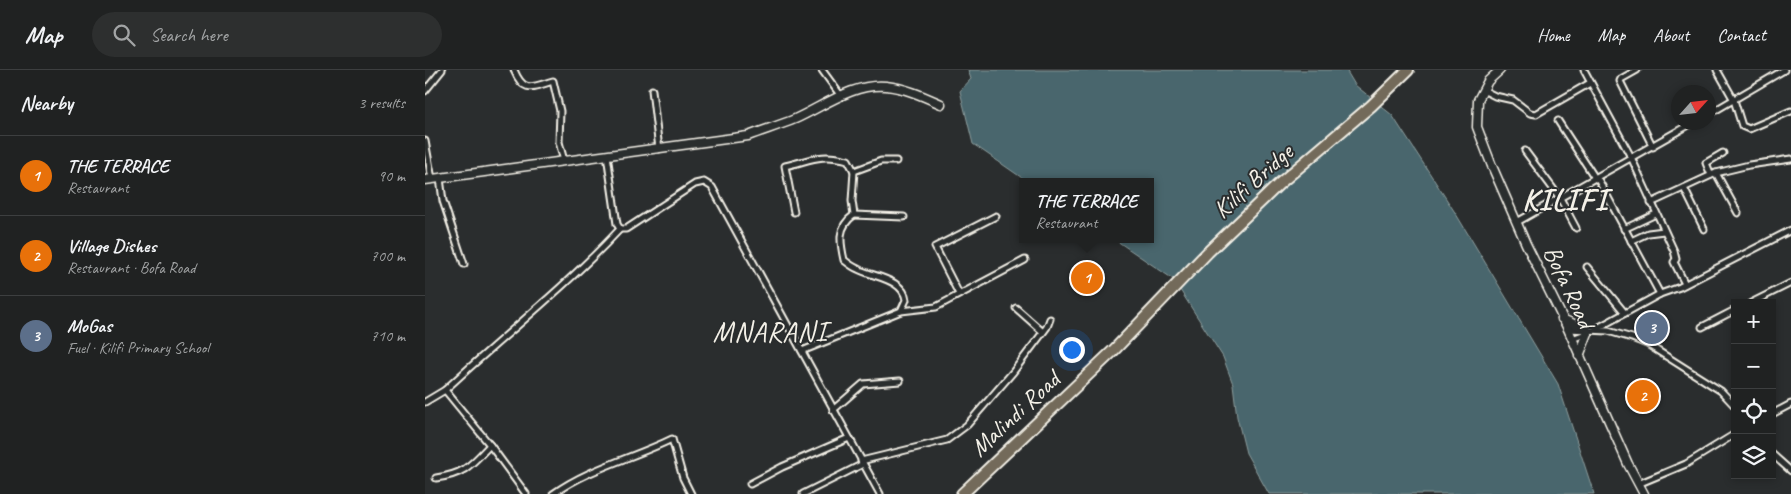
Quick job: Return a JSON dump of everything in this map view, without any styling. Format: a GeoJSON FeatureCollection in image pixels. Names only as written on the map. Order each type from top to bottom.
{"type":"FeatureCollection","features":[{"type":"Feature","properties":{"kind":"highway","name":"Kilifi Bridge"},"geometry":{"type":"LineString","coordinates":[[1140,323],[1208,252],[1279,184],[1371,106],[1405,73]]}},
{"type":"Feature","properties":{"kind":"highway","name":"Malindi Road"},"geometry":{"type":"LineString","coordinates":[[962,494],[1140,323]]}},
{"type":"Feature","properties":{"kind":"street"},"geometry":{"type":"LineString","coordinates":[[425,91],[442,70]]}},
{"type":"Feature","properties":{"kind":"street"},"geometry":{"type":"LineString","coordinates":[[514,70],[519,82],[530,87],[553,81],[560,111],[559,142],[563,162]]}},
{"type":"Feature","properties":{"kind":"street"},"geometry":{"type":"LineString","coordinates":[[821,70],[841,96]]}},
{"type":"Feature","properties":{"kind":"street","name":"Bofa Road"},"geometry":{"type":"LineString","coordinates":[[1500,70],[1488,81],[1478,100],[1477,127],[1517,222],[1644,494]]}},
{"type":"Feature","properties":{"kind":"street"},"geometry":{"type":"LineString","coordinates":[[1584,70],[1631,158],[1676,257],[1674,262],[1685,284]]}},
{"type":"Feature","properties":{"kind":"street"},"geometry":{"type":"LineString","coordinates":[[1637,70],[1621,78],[1620,81],[1653,147]]}},
{"type":"Feature","properties":{"kind":"street"},"geometry":{"type":"LineString","coordinates":[[1717,70],[1733,100],[1742,126],[1749,129],[1791,111]]}},
{"type":"Feature","properties":{"kind":"street"},"geometry":{"type":"LineString","coordinates":[[1716,110],[1782,71]]}},
{"type":"Feature","properties":{"kind":"street"},"geometry":{"type":"LineString","coordinates":[[1483,90],[1495,96],[1517,102],[1533,114],[1540,113],[1590,83]]}},
{"type":"Feature","properties":{"kind":"street"},"geometry":{"type":"LineString","coordinates":[[432,179],[748,136],[785,123],[860,88],[885,86],[916,92],[941,104]]}},
{"type":"Feature","properties":{"kind":"street"},"geometry":{"type":"LineString","coordinates":[[652,90],[659,148]]}},
{"type":"Feature","properties":{"kind":"street"},"geometry":{"type":"LineString","coordinates":[[1558,121],[1595,178],[1599,181],[1660,294]]}},
{"type":"Feature","properties":{"kind":"street"},"geometry":{"type":"LineString","coordinates":[[1517,222],[1681,130]]}},
{"type":"Feature","properties":{"kind":"street"},"geometry":{"type":"LineString","coordinates":[[425,141],[432,179],[443,201],[464,264]]}},
{"type":"Feature","properties":{"kind":"street"},"geometry":{"type":"LineString","coordinates":[[1525,152],[1560,198],[1576,228]]}},
{"type":"Feature","properties":{"kind":"street"},"geometry":{"type":"LineString","coordinates":[[1723,153],[1706,163],[1738,213]]}},
{"type":"Feature","properties":{"kind":"street"},"geometry":{"type":"LineString","coordinates":[[607,155],[617,224],[620,229]]}},
{"type":"Feature","properties":{"kind":"street"},"geometry":{"type":"LineString","coordinates":[[794,212],[785,166],[813,158],[832,156],[848,160],[854,171],[852,201],[854,215]]}},
{"type":"Feature","properties":{"kind":"street"},"geometry":{"type":"LineString","coordinates":[[1651,203],[1714,174],[1757,164],[1791,159]]}},
{"type":"Feature","properties":{"kind":"street"},"geometry":{"type":"LineString","coordinates":[[854,171],[881,161],[896,161]]}},
{"type":"Feature","properties":{"kind":"street"},"geometry":{"type":"LineString","coordinates":[[620,229],[626,230],[695,184],[707,183],[715,193],[880,494]]}},
{"type":"Feature","properties":{"kind":"street"},"geometry":{"type":"LineString","coordinates":[[1684,188],[1704,229]]}},
{"type":"Feature","properties":{"kind":"street"},"geometry":{"type":"LineString","coordinates":[[1624,229],[1656,214]]}},
{"type":"Feature","properties":{"kind":"street"},"geometry":{"type":"LineString","coordinates":[[901,311],[906,300],[903,290],[892,282],[856,269],[845,260],[840,237],[849,219],[854,215],[904,217]]}},
{"type":"Feature","properties":{"kind":"street"},"geometry":{"type":"LineString","coordinates":[[959,294],[935,246],[996,216]]}},
{"type":"Feature","properties":{"kind":"street"},"geometry":{"type":"LineString","coordinates":[[425,402],[445,390],[559,289],[599,252],[620,229]]}},
{"type":"Feature","properties":{"kind":"street"},"geometry":{"type":"LineString","coordinates":[[1572,339],[1592,331],[1660,294],[1685,284],[1791,230]]}},
{"type":"Feature","properties":{"kind":"street"},"geometry":{"type":"LineString","coordinates":[[1631,241],[1648,232],[1664,231]]}},
{"type":"Feature","properties":{"kind":"street"},"geometry":{"type":"LineString","coordinates":[[801,351],[901,311],[935,307],[1025,260]]}},
{"type":"Feature","properties":{"kind":"street"},"geometry":{"type":"LineString","coordinates":[[1587,267],[1625,313]]}},
{"type":"Feature","properties":{"kind":"street"},"geometry":{"type":"LineString","coordinates":[[1759,299],[1791,283]]}},
{"type":"Feature","properties":{"kind":"street"},"geometry":{"type":"LineString","coordinates":[[1017,308],[1043,332]]}},
{"type":"Feature","properties":{"kind":"street"},"geometry":{"type":"LineString","coordinates":[[1702,327],[1731,312]]}},
{"type":"Feature","properties":{"kind":"street"},"geometry":{"type":"LineString","coordinates":[[803,494],[862,462],[947,440],[967,425],[1013,372],[1043,332],[1050,319]]}},
{"type":"Feature","properties":{"kind":"street"},"geometry":{"type":"LineString","coordinates":[[1562,319],[1592,331]]}},
{"type":"Feature","properties":{"kind":"street"},"geometry":{"type":"LineString","coordinates":[[1568,329],[1632,338],[1647,344],[1721,392],[1731,402]]}},
{"type":"Feature","properties":{"kind":"street"},"geometry":{"type":"LineString","coordinates":[[1579,356],[1592,331]]}},
{"type":"Feature","properties":{"kind":"street"},"geometry":{"type":"LineString","coordinates":[[833,410],[863,384],[900,381]]}},
{"type":"Feature","properties":{"kind":"street"},"geometry":{"type":"LineString","coordinates":[[445,390],[490,445],[526,494]]}},
{"type":"Feature","properties":{"kind":"street"},"geometry":{"type":"LineString","coordinates":[[1776,412],[1791,404]]}},
{"type":"Feature","properties":{"kind":"street"},"geometry":{"type":"LineString","coordinates":[[1638,484],[1686,464],[1731,436]]}},
{"type":"Feature","properties":{"kind":"street"},"geometry":{"type":"LineString","coordinates":[[751,484],[782,467],[849,438]]}},
{"type":"Feature","properties":{"kind":"street"},"geometry":{"type":"LineString","coordinates":[[553,494],[595,470],[672,439],[683,478],[691,494]]}},
{"type":"Feature","properties":{"kind":"street"},"geometry":{"type":"LineString","coordinates":[[436,478],[453,476],[463,472],[490,445]]}},
{"type":"Feature","properties":{"kind":"street"},"geometry":{"type":"LineString","coordinates":[[1776,458],[1791,471]]}},
{"type":"Feature","properties":{"kind":"water"},"geometry":{"type":"Polygon","coordinates":[[[968,70],[1346,70],[1355,85],[1392,115],[1456,214],[1558,384],[1594,494],[1269,494],[1246,453],[1237,417],[1233,384],[1223,357],[1173,279],[1120,243],[1154,243],[1154,178],[1022,178],[973,144],[960,91],[971,79],[968,70]]]}},
{"type":"Feature","properties":{"kind":"place","name":"THE TERRACE"},"geometry":{"type":"Point","coordinates":[1087,278]}},
{"type":"Feature","properties":{"kind":"place","name":"MoGas"},"geometry":{"type":"Point","coordinates":[1652,328]}},
{"type":"Feature","properties":{"kind":"place","name":"Village Dishes"},"geometry":{"type":"Point","coordinates":[1643,396]}},
{"type":"Feature","properties":{"kind":"district","name":"KILIFI"},"geometry":{"type":"Point","coordinates":[1565,200]}},
{"type":"Feature","properties":{"kind":"district","name":"MNARANI"},"geometry":{"type":"Point","coordinates":[770,331]}}]}
